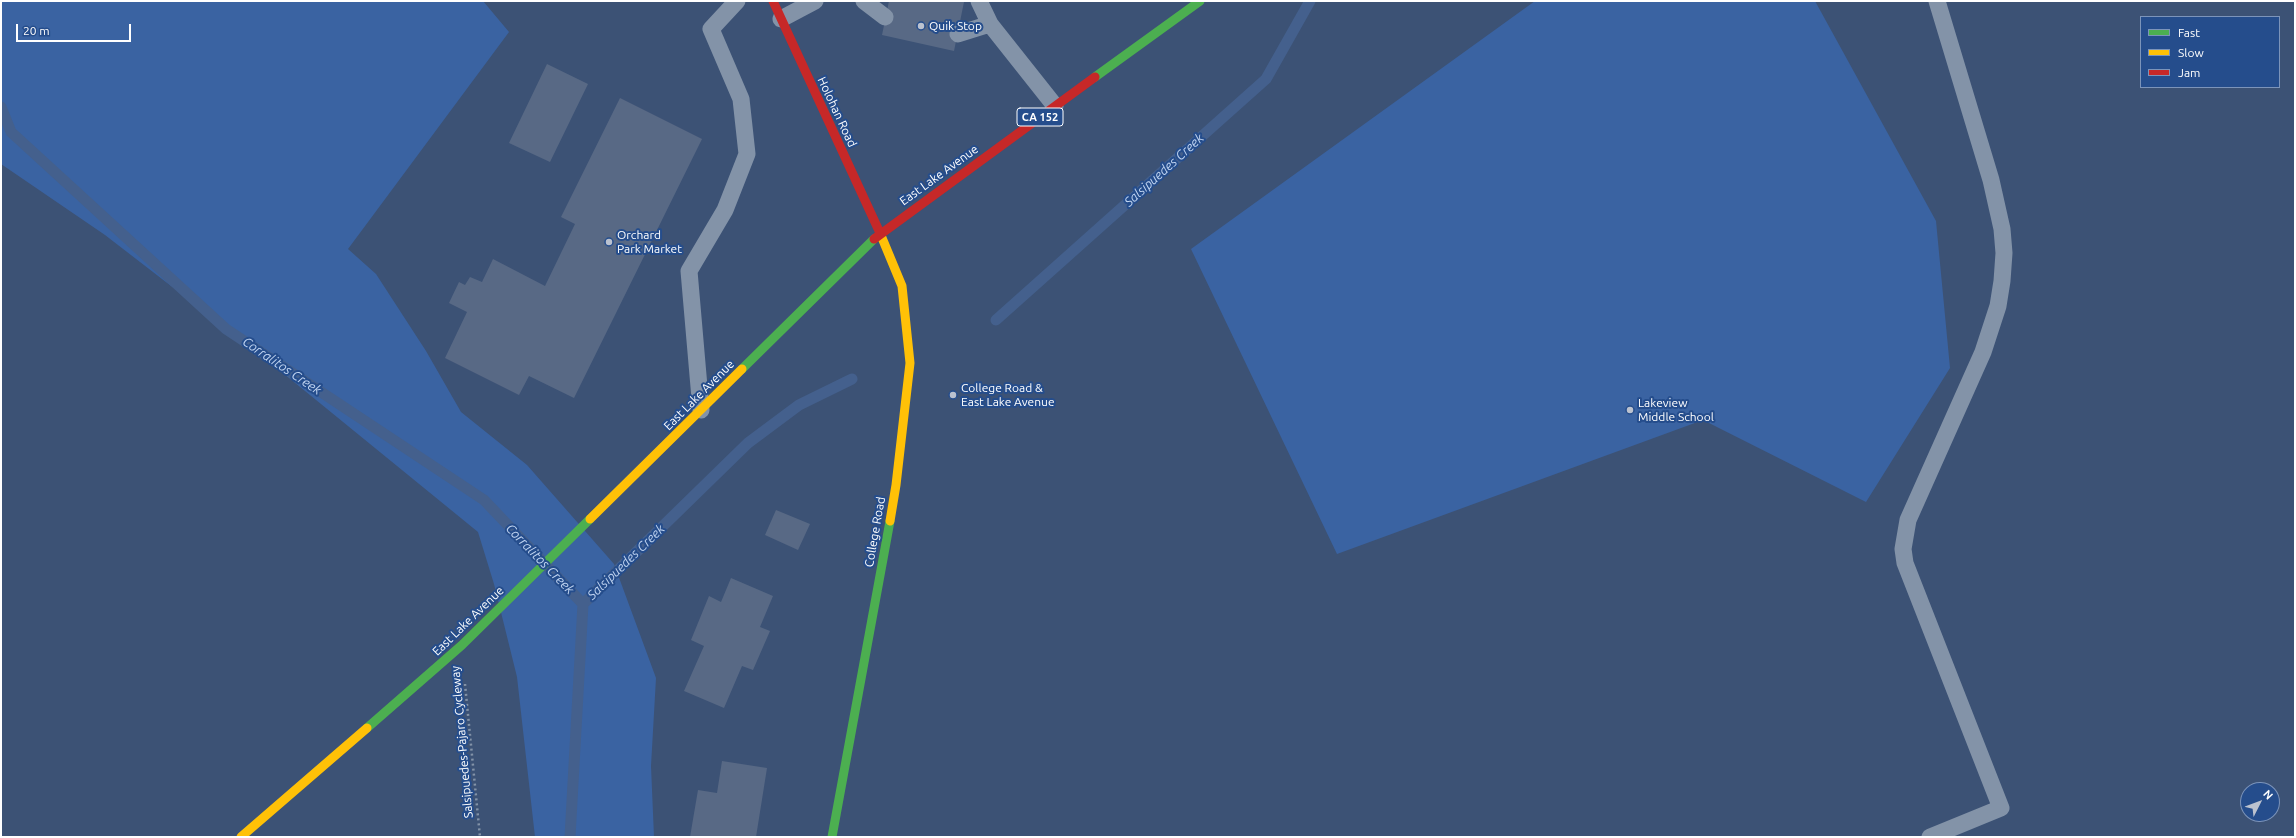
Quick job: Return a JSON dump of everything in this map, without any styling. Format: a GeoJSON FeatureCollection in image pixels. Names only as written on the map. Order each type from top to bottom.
{"type":"FeatureCollection","features":[{"type":"Feature","properties":{"kind":"main road","name":"Holohan Road"},"geometry":{"type":"LineString","coordinates":[[773,1],[880,233]]}},
{"type":"Feature","properties":{"kind":"main road","name":"East Lake Avenue"},"geometry":{"type":"LineString","coordinates":[[241,837],[462,646],[880,233],[1200,1]]}},
{"type":"Feature","properties":{"kind":"main road","name":"College Road"},"geometry":{"type":"LineString","coordinates":[[832,837],[896,485],[910,363],[902,286],[880,233]]}},
{"type":"Feature","properties":{"kind":"lane"},"geometry":{"type":"LineString","coordinates":[[701,410],[689,272],[725,210],[747,154],[741,99],[711,29],[737,1]]}},
{"type":"Feature","properties":{"kind":"lane"},"geometry":{"type":"LineString","coordinates":[[781,19],[816,1]]}},
{"type":"Feature","properties":{"kind":"lane"},"geometry":{"type":"LineString","coordinates":[[864,1],[885,17]]}},
{"type":"Feature","properties":{"kind":"lane"},"geometry":{"type":"LineString","coordinates":[[979,1],[990,24],[1055,106]]}},
{"type":"Feature","properties":{"kind":"lane"},"geometry":{"type":"LineString","coordinates":[[1930,837],[2001,808],[1905,563],[1903,549],[1908,520],[1983,352],[1998,306],[2004,253],[2002,229],[1990,180],[1937,1]]}},
{"type":"Feature","properties":{"kind":"lane"},"geometry":{"type":"LineString","coordinates":[[958,34],[990,24]]}},
{"type":"Feature","properties":{"kind":"path","name":"Salsipuedes-Pajaro Cycleway"},"geometry":{"type":"LineString","coordinates":[[462,646],[480,837]]}},
{"type":"Feature","properties":{"kind":"shaded area"},"geometry":{"type":"Polygon","coordinates":[[[1,1],[483,1],[509,32],[348,249],[376,274],[426,351],[461,412],[527,465],[614,564],[656,678],[651,766],[654,837],[535,837],[517,677],[494,584],[478,532],[267,360],[105,235],[1,164],[1,1]]]}},
{"type":"Feature","properties":{"kind":"shaded area"},"geometry":{"type":"Polygon","coordinates":[[[1535,1],[1815,1],[1936,221],[1950,368],[1866,502],[1703,420],[1337,554],[1191,249],[1535,1]]]}},
{"type":"Feature","properties":{"kind":"building","name":"Quik Stop"},"geometry":{"type":"Polygon","coordinates":[[[889,1],[964,2],[954,51],[882,35],[889,1]]]}},
{"type":"Feature","properties":{"kind":"building"},"geometry":{"type":"Polygon","coordinates":[[[547,64],[588,84],[550,162],[509,143],[547,64]]]}},
{"type":"Feature","properties":{"kind":"building","name":"Orchard Park Market"},"geometry":{"type":"Polygon","coordinates":[[[620,98],[702,139],[574,398],[529,376],[519,395],[445,358],[467,312],[449,303],[459,282],[465,285],[470,277],[482,282],[493,259],[545,286],[575,224],[561,217],[620,98]]]}},
{"type":"Feature","properties":{"kind":"building"},"geometry":{"type":"Polygon","coordinates":[[[776,510],[810,524],[798,550],[765,535],[776,510]]]}},
{"type":"Feature","properties":{"kind":"building"},"geometry":{"type":"Polygon","coordinates":[[[731,578],[773,596],[760,627],[770,631],[753,670],[742,666],[724,708],[684,691],[704,646],[691,640],[709,596],[721,602],[731,578]]]}},
{"type":"Feature","properties":{"kind":"building"},"geometry":{"type":"Polygon","coordinates":[[[722,761],[767,768],[756,837],[690,837],[698,790],[717,793],[722,761]]]}},
{"type":"Feature","properties":{"kind":"waterway","name":"Salsipuedes Creek"},"geometry":{"type":"LineString","coordinates":[[996,320],[1266,79],[1310,1]]}},
{"type":"Feature","properties":{"kind":"waterway","name":"Corralitos Creek"},"geometry":{"type":"LineString","coordinates":[[1,107],[11,132],[226,329],[484,500],[583,604]]}},
{"type":"Feature","properties":{"kind":"waterway","name":"Salsipuedes Creek"},"geometry":{"type":"LineString","coordinates":[[570,837],[583,604],[748,443],[799,405],[852,379]]}},
{"type":"Feature","properties":{"kind":"traffic: fast"},"geometry":{"type":"LineString","coordinates":[[1095,77],[1200,1]]}},
{"type":"Feature","properties":{"kind":"traffic: fast"},"geometry":{"type":"LineString","coordinates":[[742,369],[874,239]]}},
{"type":"Feature","properties":{"kind":"traffic: fast"},"geometry":{"type":"LineString","coordinates":[[367,728],[462,645],[590,519]]}},
{"type":"Feature","properties":{"kind":"traffic: fast"},"geometry":{"type":"LineString","coordinates":[[832,837],[890,521]]}},
{"type":"Feature","properties":{"kind":"traffic: slow"},"geometry":{"type":"LineString","coordinates":[[880,233],[902,286],[910,363],[896,485],[890,521]]}},
{"type":"Feature","properties":{"kind":"traffic: slow"},"geometry":{"type":"LineString","coordinates":[[590,519],[742,369]]}},
{"type":"Feature","properties":{"kind":"traffic: slow"},"geometry":{"type":"LineString","coordinates":[[241,837],[367,728]]}},
{"type":"Feature","properties":{"kind":"traffic: jam"},"geometry":{"type":"LineString","coordinates":[[773,1],[880,233]]}},
{"type":"Feature","properties":{"kind":"traffic: jam"},"geometry":{"type":"LineString","coordinates":[[874,239],[1095,77]]}},
{"type":"Feature","properties":{"kind":"place","name":"Quik Stop"},"geometry":{"type":"Point","coordinates":[921,26]}},
{"type":"Feature","properties":{"kind":"place","name":"Orchard Park Market"},"geometry":{"type":"Point","coordinates":[609,242]}},
{"type":"Feature","properties":{"kind":"place","name":"College Road & East Lake Avenue"},"geometry":{"type":"Point","coordinates":[953,395]}},
{"type":"Feature","properties":{"kind":"place","name":"Lakeview Middle School"},"geometry":{"type":"Point","coordinates":[1630,410]}}]}
